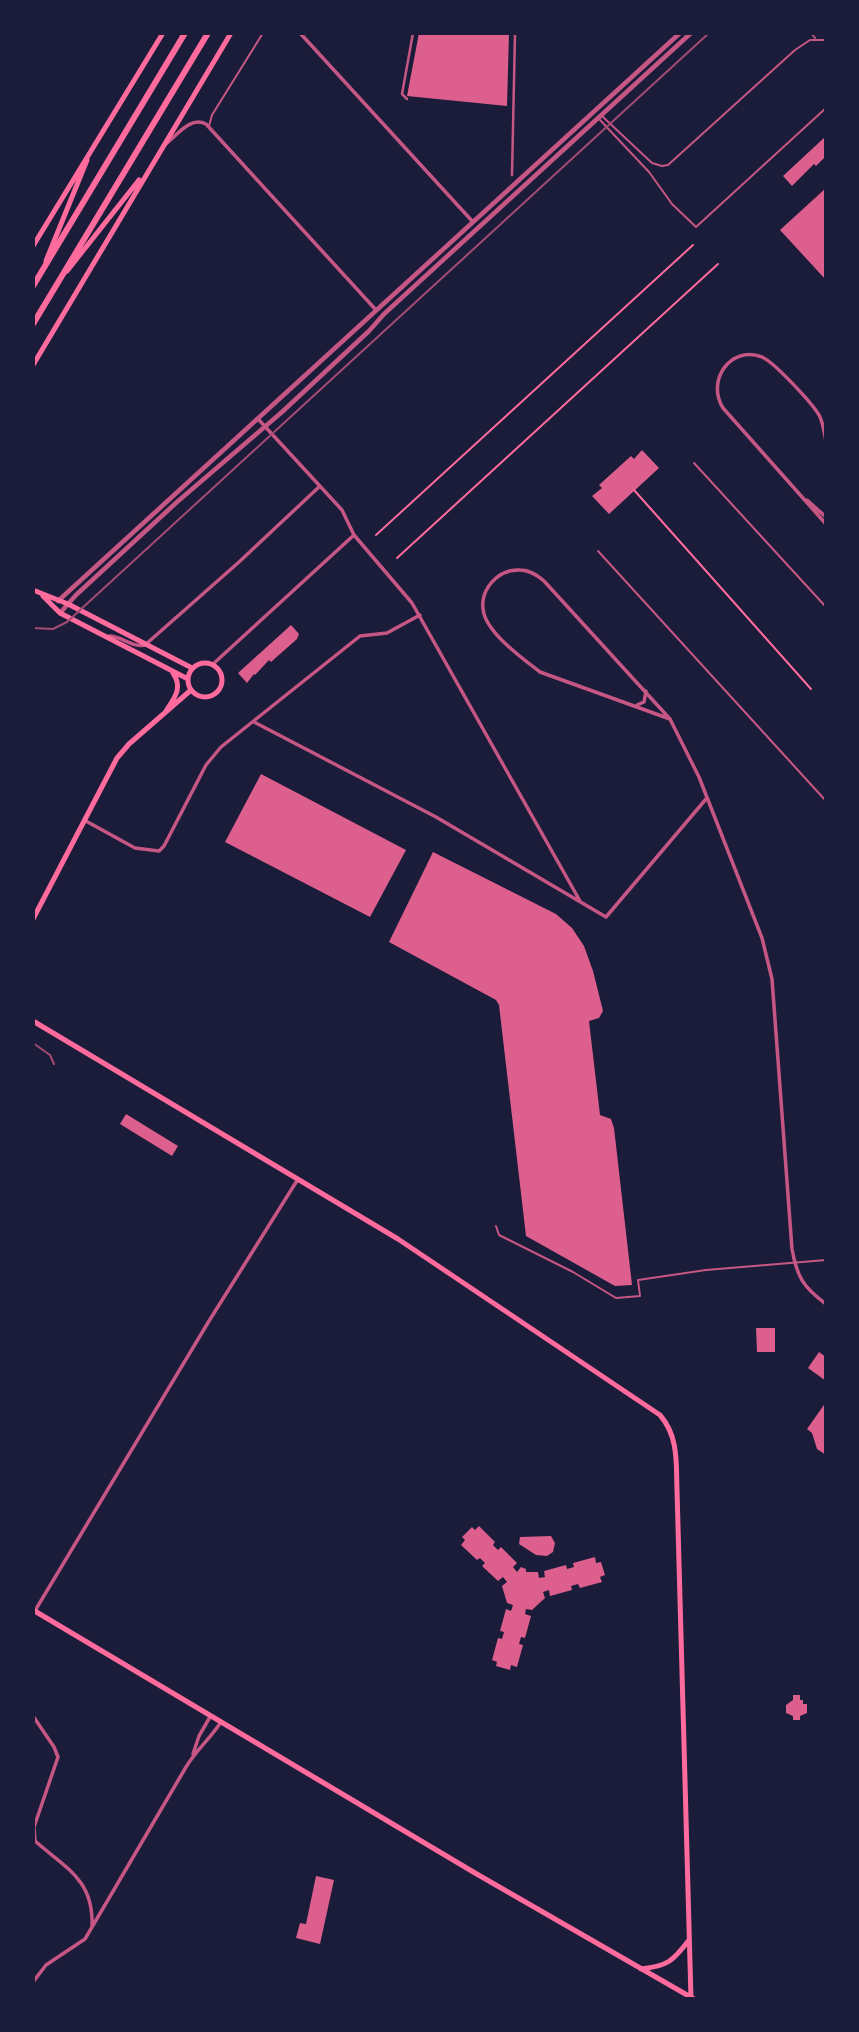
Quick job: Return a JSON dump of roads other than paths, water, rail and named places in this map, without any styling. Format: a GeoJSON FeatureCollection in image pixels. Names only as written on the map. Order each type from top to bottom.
{"type":"FeatureCollection","features":[{"type":"Feature","properties":{"kind":"main road"},"geometry":{"type":"LineString","coordinates":[[33,246],[163,33]]}},
{"type":"Feature","properties":{"kind":"main road"},"geometry":{"type":"LineString","coordinates":[[33,286],[185,33]]}},
{"type":"Feature","properties":{"kind":"main road"},"geometry":{"type":"LineString","coordinates":[[33,324],[208,33]]}},
{"type":"Feature","properties":{"kind":"main road"},"geometry":{"type":"LineString","coordinates":[[33,365],[231,33]]}},
{"type":"Feature","properties":{"kind":"main road"},"geometry":{"type":"LineString","coordinates":[[39,276],[94,144]]}},
{"type":"Feature","properties":{"kind":"main road"},"geometry":{"type":"LineString","coordinates":[[57,285],[150,166]]}},
{"type":"Feature","properties":{"kind":"main road"},"geometry":{"type":"LineString","coordinates":[[33,590],[60,600],[192,668]]}},
{"type":"Feature","properties":{"kind":"main road"},"geometry":{"type":"LineString","coordinates":[[41,594],[60,612],[188,679]]}},
{"type":"Feature","properties":{"kind":"main road"},"geometry":{"type":"LineString","coordinates":[[203,663],[212,665],[221,676],[218,690],[204,697],[191,690],[188,679],[192,668],[203,663]]}},
{"type":"Feature","properties":{"kind":"main road"},"geometry":{"type":"LineString","coordinates":[[163,716],[178,689],[177,680],[171,670]]}},
{"type":"Feature","properties":{"kind":"main road"},"geometry":{"type":"LineString","coordinates":[[33,919],[117,758],[129,744],[191,690]]}},
{"type":"Feature","properties":{"kind":"main road"},"geometry":{"type":"LineString","coordinates":[[33,1021],[398,1239],[660,1415],[671,1432],[675,1446],[692,1998]]}},
{"type":"Feature","properties":{"kind":"main road"},"geometry":{"type":"LineString","coordinates":[[34,1612],[692,1998]]}},
{"type":"Feature","properties":{"kind":"main road"},"geometry":{"type":"LineString","coordinates":[[640,1969],[665,1965],[676,1957],[689,1940]]}},
{"type":"Feature","properties":{"kind":"street"},"geometry":{"type":"LineString","coordinates":[[300,33],[478,228]]}},
{"type":"Feature","properties":{"kind":"street"},"geometry":{"type":"LineString","coordinates":[[407,99],[402,94],[413,33]]}},
{"type":"Feature","properties":{"kind":"street"},"geometry":{"type":"LineString","coordinates":[[512,175],[515,33]]}},
{"type":"Feature","properties":{"kind":"street"},"geometry":{"type":"LineString","coordinates":[[53,607],[680,33]]}},
{"type":"Feature","properties":{"kind":"street"},"geometry":{"type":"LineString","coordinates":[[60,612],[691,33]]}},
{"type":"Feature","properties":{"kind":"street"},"geometry":{"type":"LineString","coordinates":[[160,149],[194,122],[201,121],[209,126],[376,310],[384,314]]}},
{"type":"Feature","properties":{"kind":"street"},"geometry":{"type":"LineString","coordinates":[[826,441],[815,409],[767,359],[750,355],[738,356],[722,371],[717,390],[723,408],[826,524]]}},
{"type":"Feature","properties":{"kind":"street"},"geometry":{"type":"LineString","coordinates":[[259,419],[342,510],[354,535],[394,578],[420,615],[580,901]]}},
{"type":"Feature","properties":{"kind":"street"},"geometry":{"type":"LineString","coordinates":[[102,634],[120,637],[137,646],[146,644],[320,486]]}},
{"type":"Feature","properties":{"kind":"street"},"geometry":{"type":"LineString","coordinates":[[806,499],[826,517]]}},
{"type":"Feature","properties":{"kind":"street"},"geometry":{"type":"LineString","coordinates":[[212,665],[354,535]]}},
{"type":"Feature","properties":{"kind":"street"},"geometry":{"type":"LineString","coordinates":[[670,719],[540,672],[524,660],[487,621],[482,606],[487,587],[507,571],[533,573],[554,591],[670,719],[707,798],[770,964],[794,1263],[803,1284],[826,1304]]}},
{"type":"Feature","properties":{"kind":"street"},"geometry":{"type":"LineString","coordinates":[[84,820],[135,848],[159,850],[164,846],[206,765],[221,747],[360,636],[387,633],[420,615]]}},
{"type":"Feature","properties":{"kind":"street"},"geometry":{"type":"LineString","coordinates":[[631,705],[644,702],[646,691]]}},
{"type":"Feature","properties":{"kind":"street"},"geometry":{"type":"LineString","coordinates":[[254,722],[436,817],[606,917],[707,798]]}},
{"type":"Feature","properties":{"kind":"street"},"geometry":{"type":"LineString","coordinates":[[34,1612],[298,1179]]}},
{"type":"Feature","properties":{"kind":"street"},"geometry":{"type":"LineString","coordinates":[[33,1716],[58,1757],[34,1828],[35,1841],[84,1884],[93,1910],[91,1929]]}},
{"type":"Feature","properties":{"kind":"street"},"geometry":{"type":"LineString","coordinates":[[33,1982],[46,1965],[71,1951],[85,1939],[193,1756],[199,1736],[211,1716]]}},
{"type":"Feature","properties":{"kind":"street"},"geometry":{"type":"LineString","coordinates":[[193,1756],[208,1742],[221,1722]]}},
{"type":"Feature","properties":{"kind":"lane"},"geometry":{"type":"LineString","coordinates":[[209,126],[212,115],[263,33]]}},
{"type":"Feature","properties":{"kind":"lane"},"geometry":{"type":"LineString","coordinates":[[811,33],[816,39]]}},
{"type":"Feature","properties":{"kind":"lane"},"geometry":{"type":"LineString","coordinates":[[593,112],[652,163],[668,165],[804,43],[816,39],[826,40]]}},
{"type":"Feature","properties":{"kind":"lane"},"geometry":{"type":"LineString","coordinates":[[600,116],[669,197],[672,204],[696,227],[826,108]]}},
{"type":"Feature","properties":{"kind":"lane"},"geometry":{"type":"LineString","coordinates":[[694,463],[826,607]]}},
{"type":"Feature","properties":{"kind":"lane"},"geometry":{"type":"LineString","coordinates":[[598,551],[826,801]]}},
{"type":"Feature","properties":{"kind":"lane"},"geometry":{"type":"LineString","coordinates":[[496,1226],[499,1235],[573,1272],[616,1298],[640,1296],[638,1280],[706,1270],[826,1260]]}},
{"type":"Feature","properties":{"kind":"tram line"},"geometry":{"type":"LineString","coordinates":[[33,628],[53,629],[67,622],[709,33]]}},
{"type":"Feature","properties":{"kind":"tram line"},"geometry":{"type":"LineString","coordinates":[[33,1043],[50,1055],[54,1064]]}}]}
